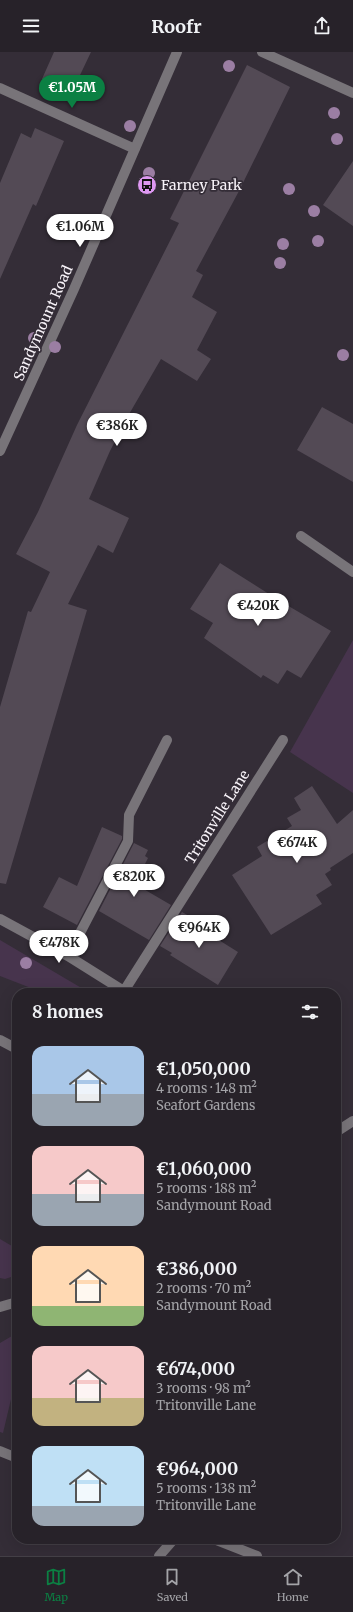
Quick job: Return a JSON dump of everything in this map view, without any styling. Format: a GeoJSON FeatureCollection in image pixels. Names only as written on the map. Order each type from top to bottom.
{"type":"FeatureCollection","features":[{"type":"Feature","properties":{"kind":"street","name":"Sandymount Road"},"geometry":{"type":"LineString","coordinates":[[0,451],[77,282],[177,52]]}},
{"type":"Feature","properties":{"kind":"street"},"geometry":{"type":"LineString","coordinates":[[262,52],[353,93]]}},
{"type":"Feature","properties":{"kind":"street"},"geometry":{"type":"LineString","coordinates":[[0,88],[135,149]]}},
{"type":"Feature","properties":{"kind":"street"},"geometry":{"type":"LineString","coordinates":[[301,536],[353,572]]}},
{"type":"Feature","properties":{"kind":"street"},"geometry":{"type":"LineString","coordinates":[[68,956],[128,841],[129,815],[167,740]]}},
{"type":"Feature","properties":{"kind":"street","name":"Tritonville Lane"},"geometry":{"type":"LineString","coordinates":[[128,988],[283,740]]}},
{"type":"Feature","properties":{"kind":"street"},"geometry":{"type":"LineString","coordinates":[[0,919],[68,956],[120,988]]}},
{"type":"Feature","properties":{"kind":"street"},"geometry":{"type":"LineString","coordinates":[[0,1040],[12,1046]]}},
{"type":"Feature","properties":{"kind":"street"},"geometry":{"type":"LineString","coordinates":[[341,1129],[353,1121]]}},
{"type":"Feature","properties":{"kind":"street"},"geometry":{"type":"LineString","coordinates":[[0,1307],[12,1303]]}},
{"type":"Feature","properties":{"kind":"street"},"geometry":{"type":"LineString","coordinates":[[0,1451],[12,1456]]}},
{"type":"Feature","properties":{"kind":"street"},"geometry":{"type":"LineString","coordinates":[[159,1556],[170,1544]]}},
{"type":"Feature","properties":{"kind":"street"},"geometry":{"type":"LineString","coordinates":[[227,1544],[257,1556]]}},
{"type":"Feature","properties":{"kind":"shaded area"},"geometry":{"type":"Polygon","coordinates":[[[353,640],[353,793],[290,752],[353,640]]]}},
{"type":"Feature","properties":{"kind":"shaded area"},"geometry":{"type":"Polygon","coordinates":[[[0,940],[82,988],[31,988],[0,976],[0,940]]]}},
{"type":"Feature","properties":{"kind":"shaded area"},"geometry":{"type":"Polygon","coordinates":[[[0,1239],[12,1246],[12,1277],[5,1279],[0,1278],[0,1239]]]}},
{"type":"Feature","properties":{"kind":"shaded area"},"geometry":{"type":"Polygon","coordinates":[[[12,1336],[12,1395],[3,1433],[0,1432],[0,1343],[12,1336]]]}},
{"type":"Feature","properties":{"kind":"building"},"geometry":{"type":"Polygon","coordinates":[[[54,52],[91,52],[72,92],[42,79],[54,52]]]}},
{"type":"Feature","properties":{"kind":"building"},"geometry":{"type":"Polygon","coordinates":[[[247,65],[290,87],[239,191],[196,271],[203,275],[192,297],[217,312],[197,350],[211,359],[197,381],[161,359],[128,416],[110,451],[89,499],[129,518],[113,553],[98,545],[68,604],[87,610],[6,884],[0,883],[0,707],[28,611],[31,612],[50,572],[16,554],[38,512],[77,425],[179,223],[170,219],[247,65]]]}},
{"type":"Feature","properties":{"kind":"building"},"geometry":{"type":"Polygon","coordinates":[[[35,128],[64,141],[36,206],[33,204],[0,279],[0,183],[21,133],[31,138],[35,128]]]}},
{"type":"Feature","properties":{"kind":"building"},"geometry":{"type":"Polygon","coordinates":[[[353,161],[353,226],[323,205],[353,161]]]}},
{"type":"Feature","properties":{"kind":"building"},"geometry":{"type":"Polygon","coordinates":[[[322,407],[353,424],[353,482],[297,450],[322,407]]]}},
{"type":"Feature","properties":{"kind":"building"},"geometry":{"type":"Polygon","coordinates":[[[220,563],[331,631],[301,678],[287,670],[278,684],[263,675],[261,678],[204,638],[213,623],[190,609],[220,563]]]}},
{"type":"Feature","properties":{"kind":"building"},"geometry":{"type":"Polygon","coordinates":[[[312,786],[337,824],[353,810],[353,853],[330,868],[331,870],[325,874],[332,885],[316,895],[322,904],[271,935],[232,875],[262,856],[257,847],[292,826],[287,818],[301,810],[294,798],[312,786]]]}},
{"type":"Feature","properties":{"kind":"building"},"geometry":{"type":"Polygon","coordinates":[[[102,827],[122,836],[122,839],[77,925],[43,907],[59,877],[77,886],[102,827]]]}},
{"type":"Feature","properties":{"kind":"building"},"geometry":{"type":"Polygon","coordinates":[[[134,843],[148,850],[145,856],[148,858],[135,884],[171,905],[149,940],[99,911],[134,843]]]}},
{"type":"Feature","properties":{"kind":"building"},"geometry":{"type":"Polygon","coordinates":[[[182,912],[201,923],[198,927],[238,952],[218,985],[170,955],[172,953],[160,946],[182,912]]]}},
{"type":"Feature","properties":{"kind":"place","name":"Farney Park"},"geometry":{"type":"Point","coordinates":[147,185]}}]}
